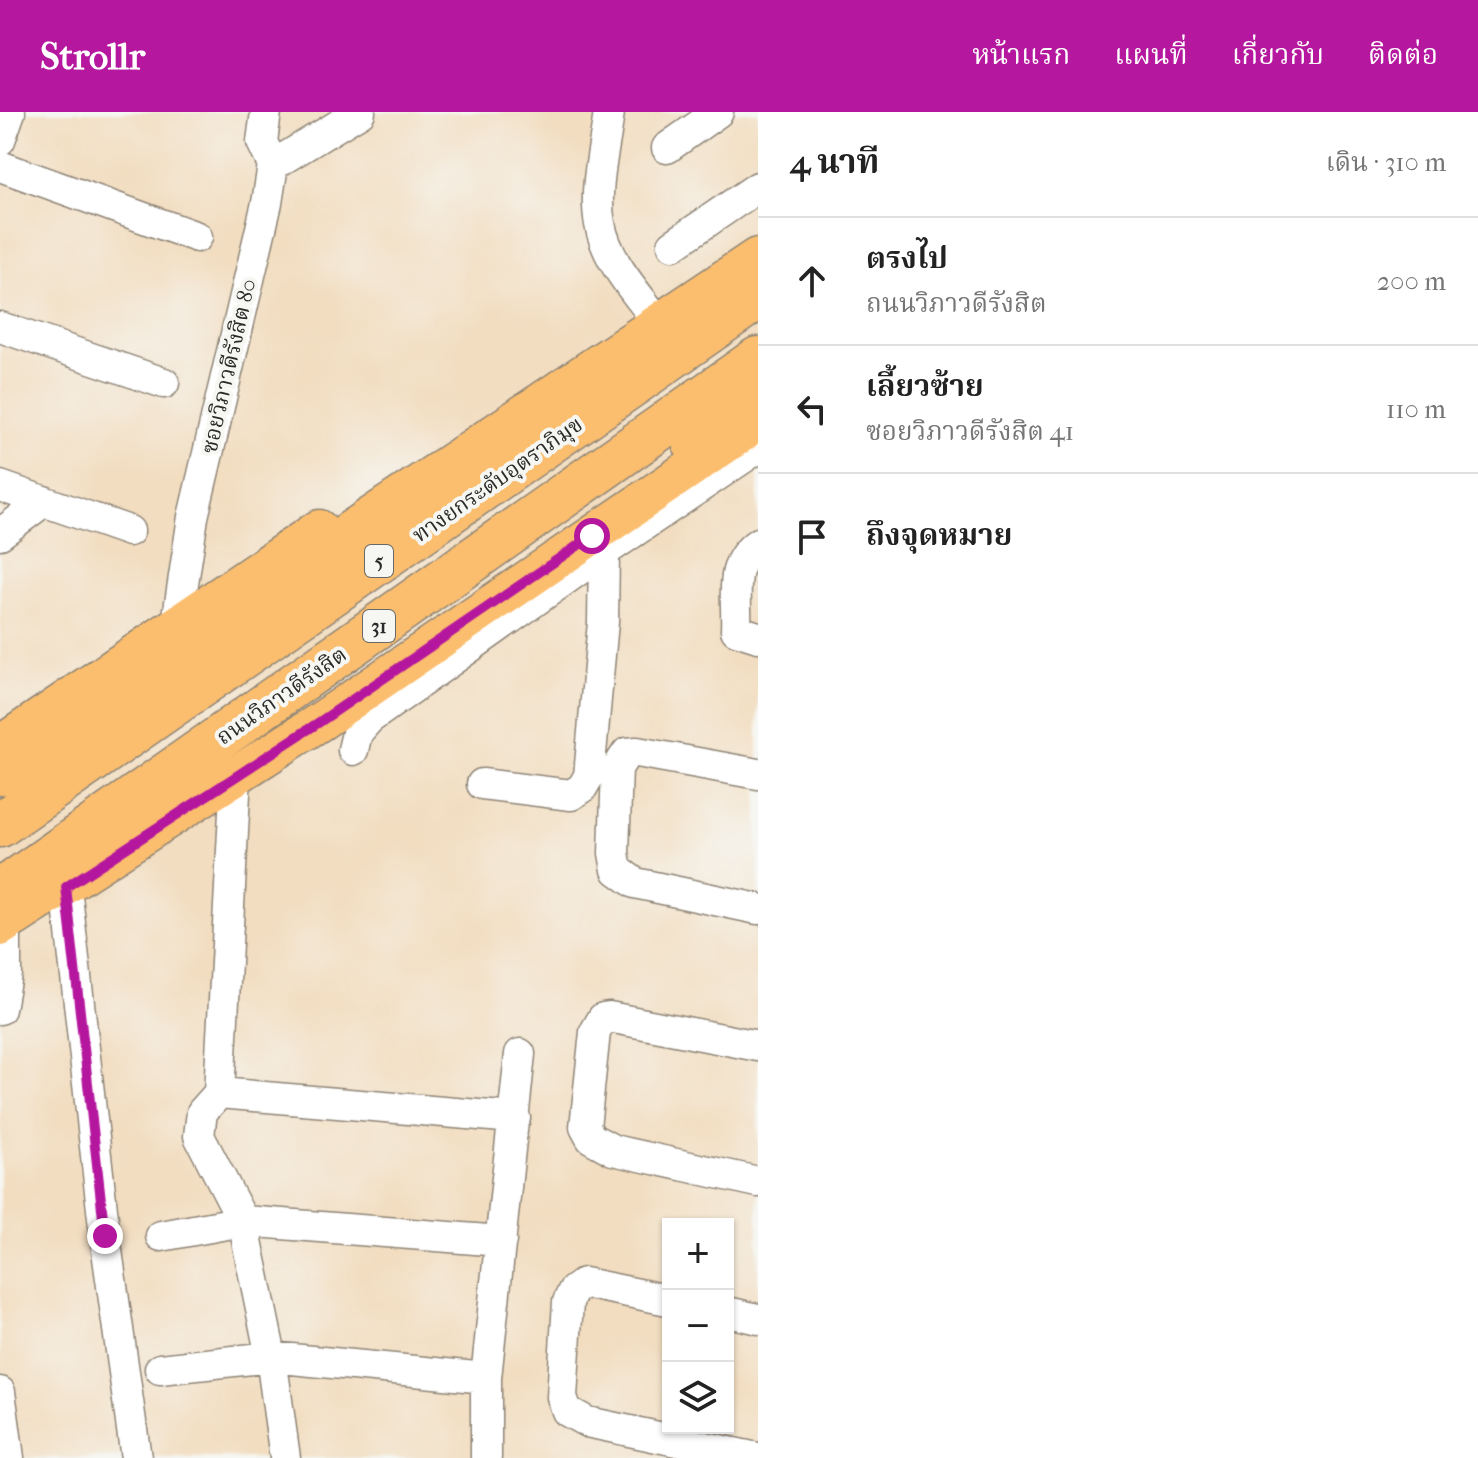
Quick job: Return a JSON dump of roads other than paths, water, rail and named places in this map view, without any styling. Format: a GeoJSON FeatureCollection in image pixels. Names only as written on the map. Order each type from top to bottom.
{"type":"FeatureCollection","features":[{"type":"Feature","properties":{"kind":"highway","name":"5"},"geometry":{"type":"LineString","coordinates":[[0,773],[758,260]]}},
{"type":"Feature","properties":{"kind":"highway"},"geometry":{"type":"LineString","coordinates":[[0,799],[758,279]]}},
{"type":"Feature","properties":{"kind":"highway","name":"ทางยกระดับอุตราภิมุข"},"geometry":{"type":"LineString","coordinates":[[0,825],[758,297]]}},
{"type":"Feature","properties":{"kind":"highway","name":"ทางยกระดับอุตราภิมุข"},"geometry":{"type":"LineString","coordinates":[[0,863],[758,339]]}},
{"type":"Feature","properties":{"kind":"highway","name":"ถนนวิภาวดีรังสิต"},"geometry":{"type":"LineString","coordinates":[[2,911],[758,359]]}},
{"type":"Feature","properties":{"kind":"highway","name":"31"},"geometry":{"type":"LineString","coordinates":[[2,911],[238,760],[758,397]]}},
{"type":"Feature","properties":{"kind":"main road"},"geometry":{"type":"LineString","coordinates":[[0,745],[177,623],[758,237]]}},
{"type":"Feature","properties":{"kind":"main road","name":"ถนนวิภาวดีรังสิต"},"geometry":{"type":"LineString","coordinates":[[2,911],[66,887],[238,760],[321,721],[758,421]]}},
{"type":"Feature","properties":{"kind":"street"},"geometry":{"type":"LineString","coordinates":[[0,140],[10,112]]}},
{"type":"Feature","properties":{"kind":"street","name":"ซอยวิภาวดีรังสิต 80"},"geometry":{"type":"LineString","coordinates":[[177,623],[193,517],[267,203],[273,165],[262,142],[266,112]]}},
{"type":"Feature","properties":{"kind":"street"},"geometry":{"type":"LineString","coordinates":[[273,165],[360,112]]}},
{"type":"Feature","properties":{"kind":"street"},"geometry":{"type":"LineString","coordinates":[[609,112],[598,200],[600,225],[625,279],[649,310]]}},
{"type":"Feature","properties":{"kind":"street"},"geometry":{"type":"LineString","coordinates":[[667,148],[718,112]]}},
{"type":"Feature","properties":{"kind":"street"},"geometry":{"type":"LineString","coordinates":[[0,166],[197,237]]}},
{"type":"Feature","properties":{"kind":"street"},"geometry":{"type":"LineString","coordinates":[[673,245],[758,187]]}},
{"type":"Feature","properties":{"kind":"street"},"geometry":{"type":"LineString","coordinates":[[0,327],[164,383]]}},
{"type":"Feature","properties":{"kind":"street"},"geometry":{"type":"LineString","coordinates":[[353,750],[357,733],[369,719],[604,552],[758,448]]}},
{"type":"Feature","properties":{"kind":"street"},"geometry":{"type":"LineString","coordinates":[[0,486],[129,531]]}},
{"type":"Feature","properties":{"kind":"street"},"geometry":{"type":"LineString","coordinates":[[0,534],[44,501]]}},
{"type":"Feature","properties":{"kind":"street"},"geometry":{"type":"LineString","coordinates":[[758,543],[748,550],[737,566],[736,630],[758,637]]}},
{"type":"Feature","properties":{"kind":"street"},"geometry":{"type":"LineString","coordinates":[[482,784],[571,795],[582,788],[589,776],[603,622],[604,552]]}},
{"type":"Feature","properties":{"kind":"street"},"geometry":{"type":"LineString","coordinates":[[758,774],[637,752],[627,753],[617,768],[614,853],[617,870],[635,883],[758,909]]}},
{"type":"Feature","properties":{"kind":"street"},"geometry":{"type":"LineString","coordinates":[[238,760],[219,1093],[202,1112],[199,1136],[243,1221],[271,1357],[285,1458]]}},
{"type":"Feature","properties":{"kind":"street"},"geometry":{"type":"LineString","coordinates":[[66,887],[105,1236],[136,1458]]}},
{"type":"Feature","properties":{"kind":"street"},"geometry":{"type":"LineString","coordinates":[[0,1009],[6,974],[2,911]]}},
{"type":"Feature","properties":{"kind":"street"},"geometry":{"type":"LineString","coordinates":[[758,1046],[603,1018],[595,1032],[585,1127],[591,1138],[613,1150],[758,1182]]}},
{"type":"Feature","properties":{"kind":"street"},"geometry":{"type":"LineString","coordinates":[[486,1458],[486,1378],[520,1054]]}},
{"type":"Feature","properties":{"kind":"street"},"geometry":{"type":"LineString","coordinates":[[219,1093],[515,1118]]}},
{"type":"Feature","properties":{"kind":"street"},"geometry":{"type":"LineString","coordinates":[[161,1236],[243,1221],[501,1241]]}},
{"type":"Feature","properties":{"kind":"street"},"geometry":{"type":"LineString","coordinates":[[662,1299],[584,1283],[573,1291],[568,1302],[562,1397],[567,1411],[587,1422],[757,1458]]}},
{"type":"Feature","properties":{"kind":"street"},"geometry":{"type":"LineString","coordinates":[[734,1313],[758,1319]]}},
{"type":"Feature","properties":{"kind":"street"},"geometry":{"type":"LineString","coordinates":[[160,1369],[271,1357],[486,1378]]}},
{"type":"Feature","properties":{"kind":"street"},"geometry":{"type":"LineString","coordinates":[[0,1392],[9,1458]]}}]}
